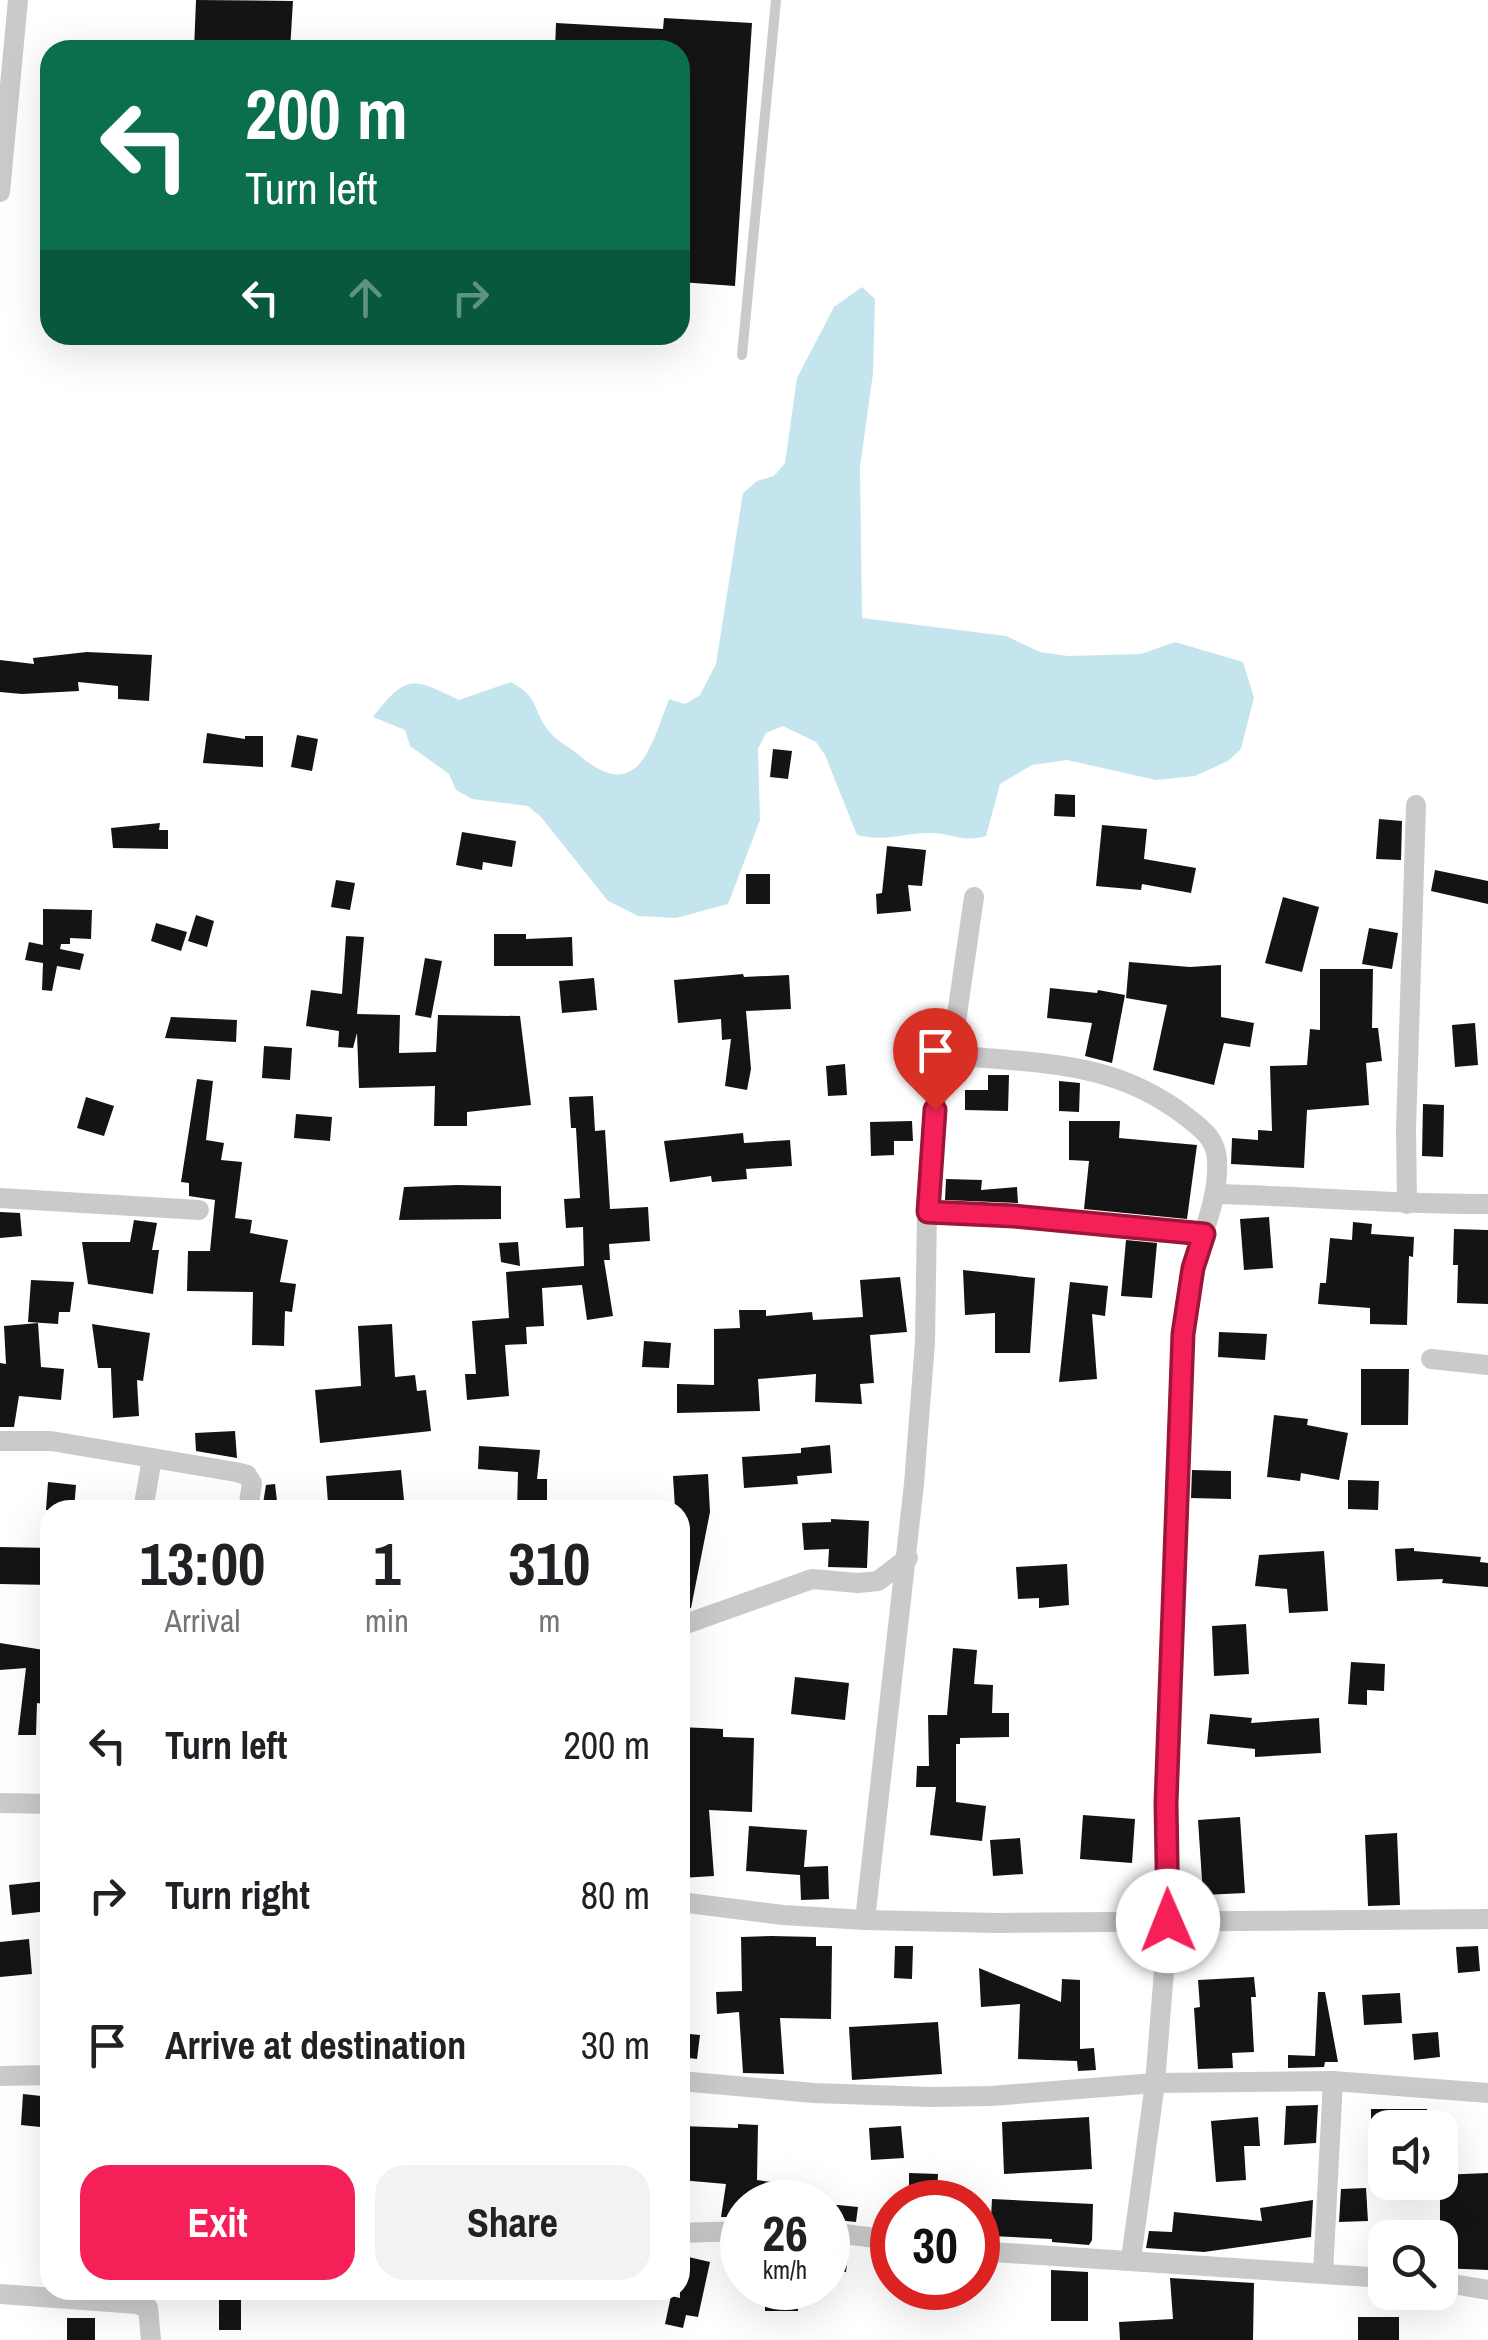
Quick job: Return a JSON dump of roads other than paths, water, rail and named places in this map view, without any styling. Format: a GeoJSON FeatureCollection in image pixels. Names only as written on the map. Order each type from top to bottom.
{"type":"FeatureCollection","features":[{"type":"Feature","properties":{"kind":"street"},"geometry":{"type":"LineString","coordinates":[[0,192],[2,134],[18,0]]}},
{"type":"Feature","properties":{"kind":"street"},"geometry":{"type":"LineString","coordinates":[[1407,1204],[1416,804]]}},
{"type":"Feature","properties":{"kind":"street"},"geometry":{"type":"LineString","coordinates":[[866,1920],[908,1558],[925,1342],[928,1212],[938,1075],[956,1022],[974,897]]}},
{"type":"Feature","properties":{"kind":"street"},"geometry":{"type":"LineString","coordinates":[[945,1060],[962,1056],[1070,1067],[1138,1084],[1209,1134],[1217,1157],[1215,1194],[1193,1268],[1183,1334],[1166,1803],[1168,1921],[1154,2083],[1131,2258]]}},
{"type":"Feature","properties":{"kind":"street"},"geometry":{"type":"LineString","coordinates":[[1215,1194],[1488,1204]]}},
{"type":"Feature","properties":{"kind":"street"},"geometry":{"type":"LineString","coordinates":[[0,1198],[199,1210]]}},
{"type":"Feature","properties":{"kind":"street"},"geometry":{"type":"LineString","coordinates":[[928,1212],[1204,1234]]}},
{"type":"Feature","properties":{"kind":"street"},"geometry":{"type":"LineString","coordinates":[[1432,1359],[1488,1365]]}},
{"type":"Feature","properties":{"kind":"street"},"geometry":{"type":"LineString","coordinates":[[0,1441],[50,1441],[247,1475],[252,1484],[250,1500]]}},
{"type":"Feature","properties":{"kind":"street"},"geometry":{"type":"LineString","coordinates":[[145,1500],[152,1458]]}},
{"type":"Feature","properties":{"kind":"street"},"geometry":{"type":"LineString","coordinates":[[690,1622],[812,1579],[878,1581],[908,1558]]}},
{"type":"Feature","properties":{"kind":"street"},"geometry":{"type":"LineString","coordinates":[[0,1803],[40,1804]]}},
{"type":"Feature","properties":{"kind":"street"},"geometry":{"type":"LineString","coordinates":[[690,1903],[866,1920],[1488,1919]]}},
{"type":"Feature","properties":{"kind":"street"},"geometry":{"type":"LineString","coordinates":[[0,2076],[40,2075]]}},
{"type":"Feature","properties":{"kind":"street"},"geometry":{"type":"LineString","coordinates":[[1323,2274],[1333,2081]]}},
{"type":"Feature","properties":{"kind":"street"},"geometry":{"type":"LineString","coordinates":[[690,2082],[932,2098],[1154,2083],[1333,2081],[1488,2092]]}},
{"type":"Feature","properties":{"kind":"street"},"geometry":{"type":"LineString","coordinates":[[690,2233],[720,2232]]}},
{"type":"Feature","properties":{"kind":"street"},"geometry":{"type":"LineString","coordinates":[[1000,2252],[1368,2277]]}},
{"type":"Feature","properties":{"kind":"street"},"geometry":{"type":"LineString","coordinates":[[1458,2285],[1488,2290]]}},
{"type":"Feature","properties":{"kind":"street"},"geometry":{"type":"LineString","coordinates":[[0,2294],[40,2294]]}},
{"type":"Feature","properties":{"kind":"street"},"geometry":{"type":"LineString","coordinates":[[114,2300],[148,2308],[151,2340]]}},
{"type":"Feature","properties":{"kind":"lane"},"geometry":{"type":"LineString","coordinates":[[742,355],[776,0]]}},
{"type":"Feature","properties":{"kind":"water"},"geometry":{"type":"Polygon","coordinates":[[[862,287],[875,299],[873,373],[860,467],[862,618],[1006,636],[1040,652],[1068,656],[1141,654],[1175,642],[1243,662],[1254,698],[1241,749],[1228,761],[1195,776],[1156,780],[1067,760],[1032,765],[1000,784],[986,836],[930,833],[877,838],[857,835],[816,742],[783,726],[766,733],[758,749],[760,820],[728,904],[676,918],[638,916],[608,901],[528,806],[472,799],[456,790],[449,774],[410,746],[405,730],[373,717],[394,693],[411,684],[430,687],[459,700],[511,682],[531,698],[551,734],[599,769],[615,774],[629,772],[639,764],[656,735],[669,699],[685,704],[700,695],[716,664],[743,493],[757,481],[774,476],[785,463],[797,378],[834,307],[862,287]]]}}]}
